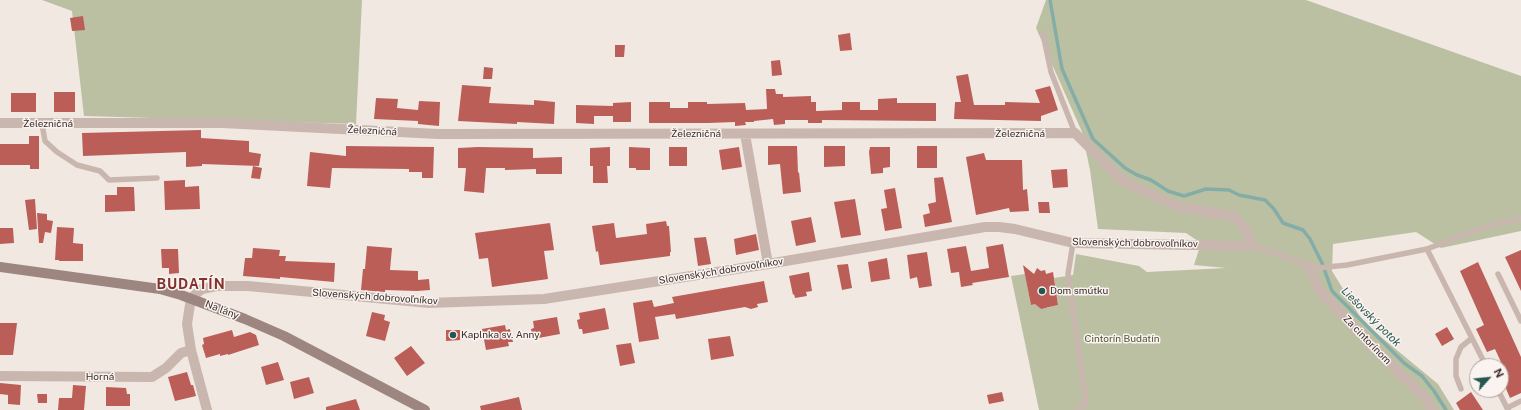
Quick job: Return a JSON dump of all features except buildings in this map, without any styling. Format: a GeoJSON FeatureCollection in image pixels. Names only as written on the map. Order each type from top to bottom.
{"type":"FeatureCollection","features":[{"type":"Feature","properties":{"kind":"street","name":"Železničná"},"geometry":{"type":"LineString","coordinates":[[0,123],[222,123],[438,134],[1075,134]]}},
{"type":"Feature","properties":{"kind":"street"},"geometry":{"type":"LineString","coordinates":[[744,134],[768,264]]}},
{"type":"Feature","properties":{"kind":"street"},"geometry":{"type":"LineString","coordinates":[[1075,134],[1123,181],[1176,206],[1235,217],[1247,232],[1252,246]]}},
{"type":"Feature","properties":{"kind":"street","name":"Slovenských dobrovoľníkov"},"geometry":{"type":"LineString","coordinates":[[191,298],[202,289],[224,286],[248,286],[429,303],[544,299],[768,264],[985,227],[1015,229],[1073,243],[1252,246]]}},
{"type":"Feature","properties":{"kind":"street","name":"Na lány"},"geometry":{"type":"LineString","coordinates":[[0,267],[160,289],[191,298],[284,336],[425,410]]}},
{"type":"Feature","properties":{"kind":"street","name":"Za cintorínom"},"geometry":{"type":"LineString","coordinates":[[1313,267],[1319,290],[1375,349],[1425,398],[1432,410]]}},
{"type":"Feature","properties":{"kind":"street"},"geometry":{"type":"LineString","coordinates":[[191,298],[187,324],[191,350],[207,410]]}},
{"type":"Feature","properties":{"kind":"street","name":"Horná"},"geometry":{"type":"LineString","coordinates":[[0,376],[152,377],[166,368],[181,353],[191,350]]}},
{"type":"Feature","properties":{"kind":"lane"},"geometry":{"type":"LineString","coordinates":[[1043,34],[1051,72],[1075,134]]}},
{"type":"Feature","properties":{"kind":"lane"},"geometry":{"type":"LineString","coordinates":[[42,124],[46,141],[58,152],[77,165],[100,171],[109,180],[157,178]]}},
{"type":"Feature","properties":{"kind":"lane"},"geometry":{"type":"LineString","coordinates":[[1252,246],[1313,267],[1347,265],[1427,249],[1490,225],[1521,219]]}},
{"type":"Feature","properties":{"kind":"lane"},"geometry":{"type":"LineString","coordinates":[[1073,243],[1068,274],[1086,403],[1077,410]]}},
{"type":"Feature","properties":{"kind":"lane"},"geometry":{"type":"LineString","coordinates":[[1427,249],[1482,358]]}},
{"type":"Feature","properties":{"kind":"lane"},"geometry":{"type":"LineString","coordinates":[[1498,274],[1521,321]]}},
{"type":"Feature","properties":{"kind":"lane"},"geometry":{"type":"LineString","coordinates":[[1461,389],[1456,376],[1456,358],[1461,347],[1472,338]]}},
{"type":"Feature","properties":{"kind":"lane"},"geometry":{"type":"LineString","coordinates":[[1502,398],[1507,409],[1521,401]]}},
{"type":"Feature","properties":{"kind":"green space"},"geometry":{"type":"Polygon","coordinates":[[[42,0],[362,0],[356,124],[84,116],[72,11],[42,0]]]}},
{"type":"Feature","properties":{"kind":"green space","name":"Cintorín Budatín"},"geometry":{"type":"Polygon","coordinates":[[[1046,0],[1306,0],[1521,76],[1521,231],[1441,248],[1416,232],[1333,244],[1332,271],[1364,323],[1438,384],[1454,410],[1039,410],[1011,276],[1025,274],[1031,305],[1035,303],[1041,309],[1044,305],[1047,308],[1058,305],[1054,278],[1073,275],[1076,254],[1139,266],[1147,272],[1226,268],[1194,265],[1201,243],[1186,233],[1098,229],[1090,170],[1082,132],[1036,28],[1046,0]]]}},
{"type":"Feature","properties":{"kind":"waterway","name":"Liešovský potok"},"geometry":{"type":"LineString","coordinates":[[1050,0],[1062,69],[1093,139],[1125,168],[1137,175],[1151,180],[1168,191],[1184,196],[1206,189],[1229,190],[1239,195],[1265,200],[1274,209],[1283,223],[1303,230],[1310,239],[1322,263],[1332,291],[1404,363],[1422,376],[1446,410]]}},
{"type":"Feature","properties":{"kind":"place","name":"Dom smútku"},"geometry":{"type":"Point","coordinates":[1042,291]}},
{"type":"Feature","properties":{"kind":"place","name":"Kaplnka sv. Anny"},"geometry":{"type":"Point","coordinates":[453,335]}},
{"type":"Feature","properties":{"kind":"district","name":"BUDATÍN"},"geometry":{"type":"Point","coordinates":[191,285]}}]}
